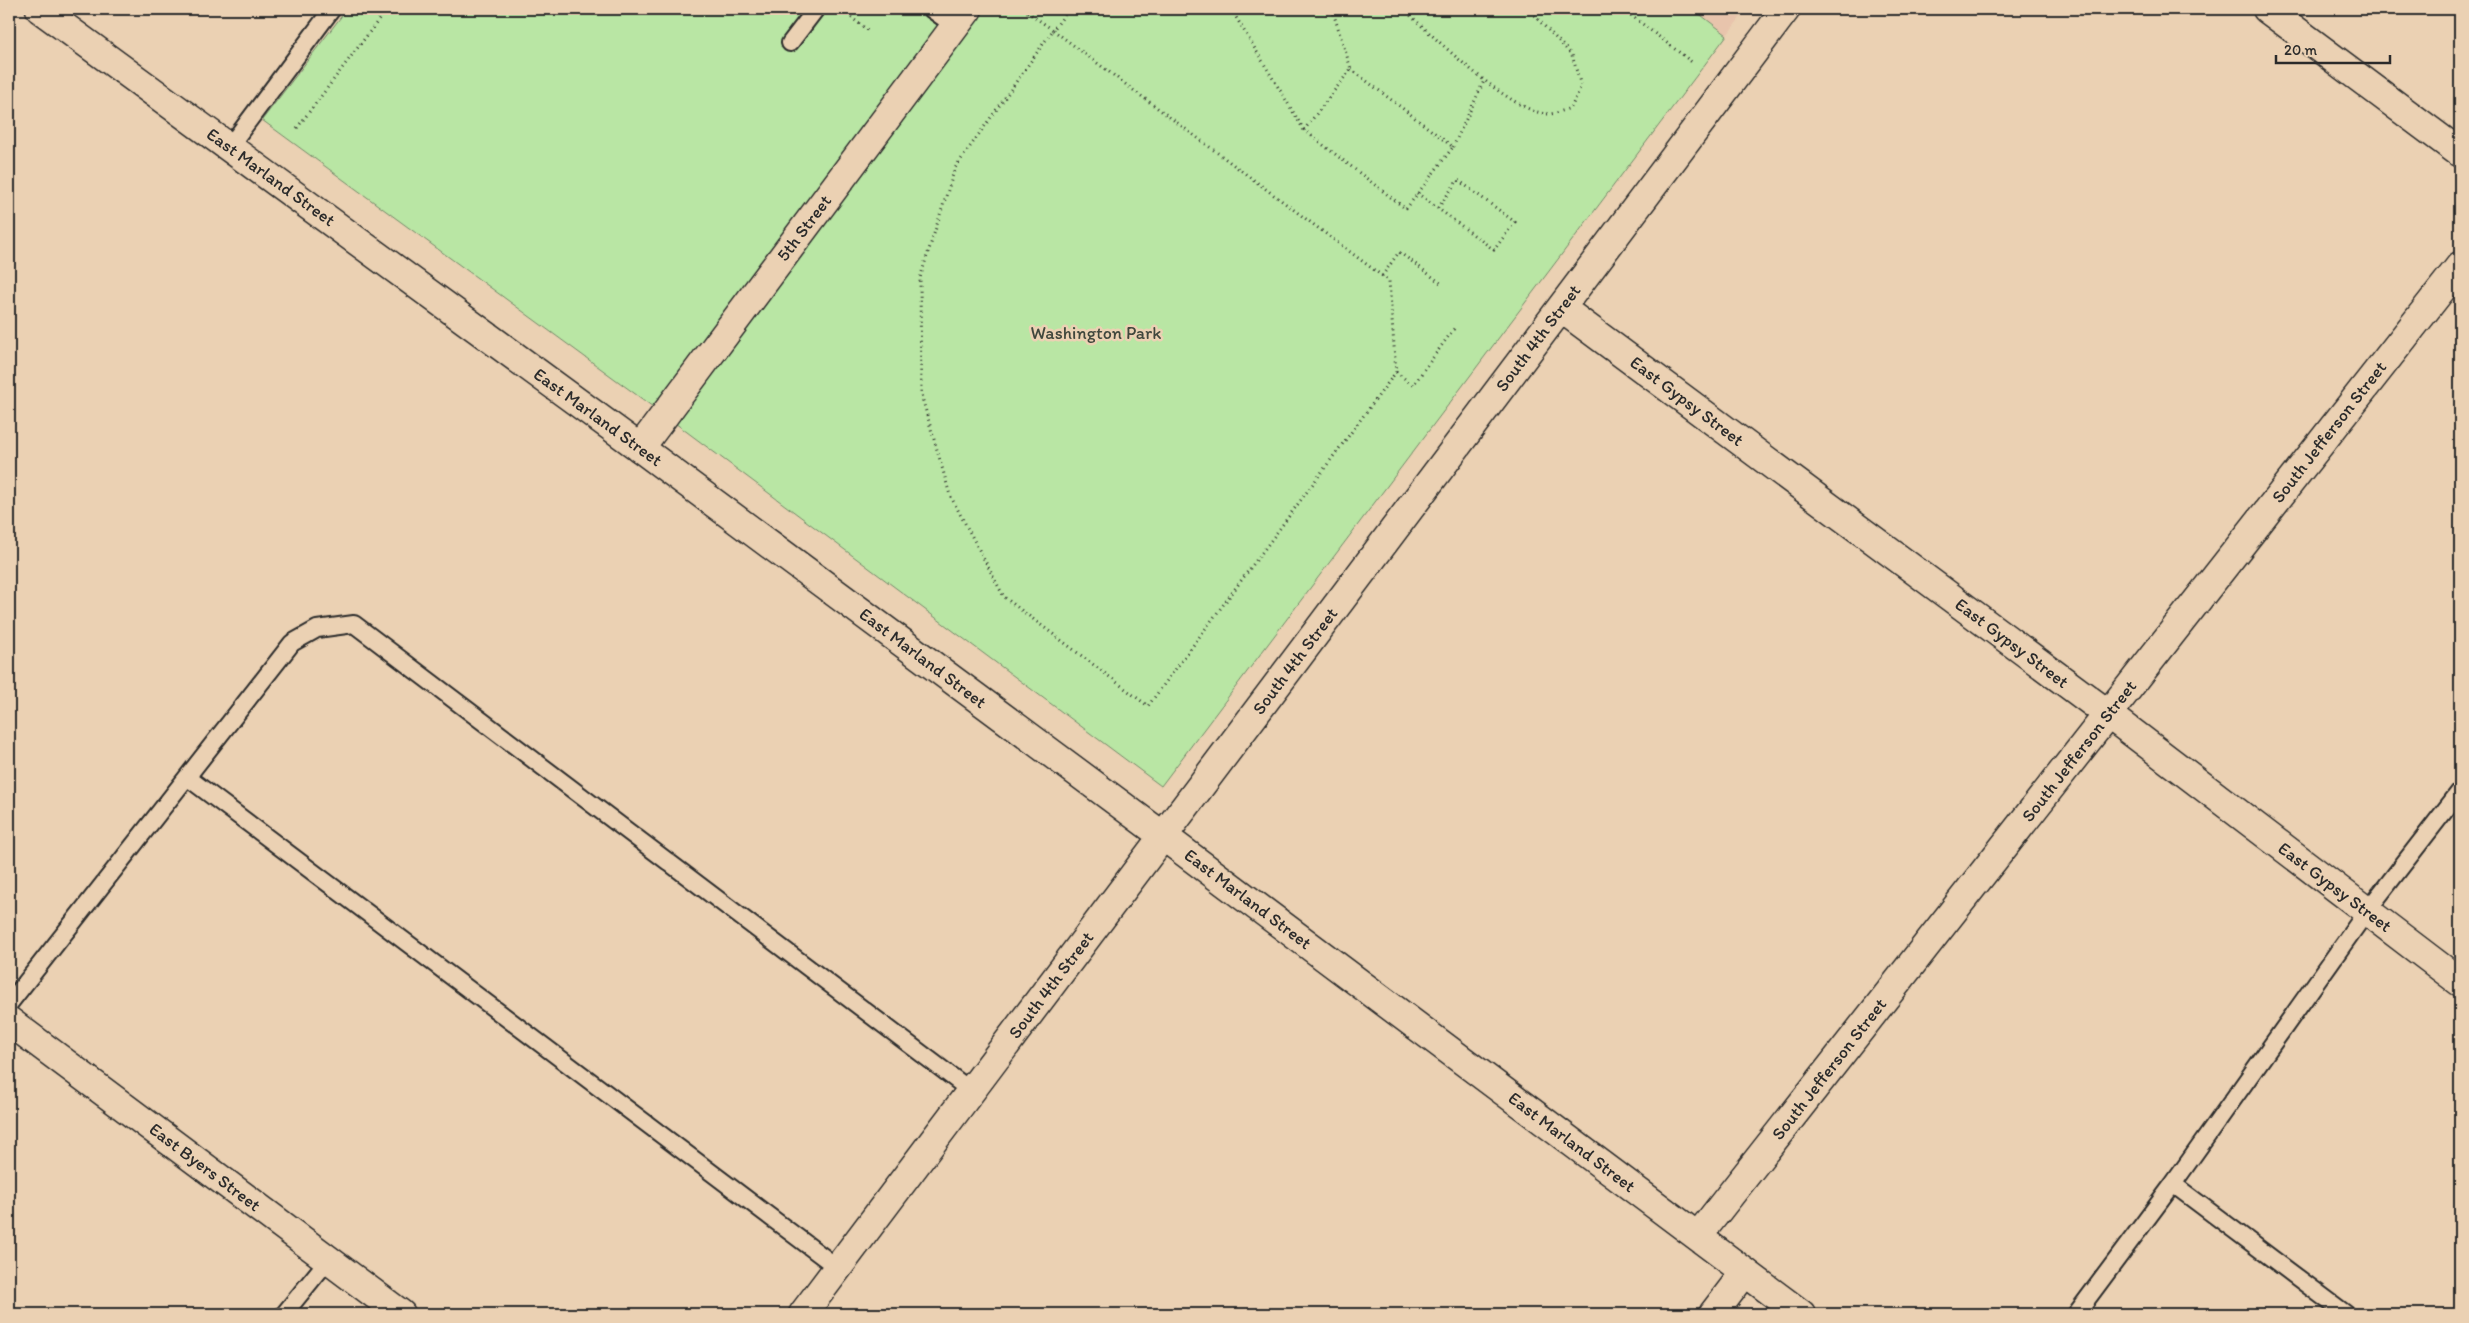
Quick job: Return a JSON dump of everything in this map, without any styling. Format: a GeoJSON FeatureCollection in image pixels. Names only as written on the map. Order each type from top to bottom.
{"type":"FeatureCollection","features":[{"type":"Feature","properties":{"kind":"street","name":"East Marland Street"},"geometry":{"type":"LineString","coordinates":[[40,9],[640,448],[1163,836],[1801,1314]]}},
{"type":"Feature","properties":{"kind":"street","name":"South 4th Street"},"geometry":{"type":"LineString","coordinates":[[803,1314],[1786,9]]}},
{"type":"Feature","properties":{"kind":"street"},"geometry":{"type":"LineString","coordinates":[[2267,9],[2460,153]]}},
{"type":"Feature","properties":{"kind":"street","name":"5th Street"},"geometry":{"type":"LineString","coordinates":[[640,448],[962,18]]}},
{"type":"Feature","properties":{"kind":"street","name":"South Jefferson Street"},"geometry":{"type":"LineString","coordinates":[[1698,1236],[2460,266]]}},
{"type":"Feature","properties":{"kind":"street","name":"East Gypsy Street"},"geometry":{"type":"LineString","coordinates":[[1561,308],[2108,714],[2460,982]]}},
{"type":"Feature","properties":{"kind":"street","name":"East Byers Street"},"geometry":{"type":"LineString","coordinates":[[9,1021],[401,1314]]}},
{"type":"Feature","properties":{"kind":"street"},"geometry":{"type":"LineString","coordinates":[[1713,1314],[1745,1272]]}},
{"type":"Feature","properties":{"kind":"lane"},"geometry":{"type":"LineString","coordinates":[[229,147],[332,9]]}},
{"type":"Feature","properties":{"kind":"lane"},"geometry":{"type":"LineString","coordinates":[[790,43],[816,9]]}},
{"type":"Feature","properties":{"kind":"lane"},"geometry":{"type":"LineString","coordinates":[[931,9],[962,18]]}},
{"type":"Feature","properties":{"kind":"lane"},"geometry":{"type":"LineString","coordinates":[[9,1004],[292,643],[317,629],[354,624],[971,1091]]}},
{"type":"Feature","properties":{"kind":"lane"},"geometry":{"type":"LineString","coordinates":[[188,777],[838,1268]]}},
{"type":"Feature","properties":{"kind":"lane"},"geometry":{"type":"LineString","coordinates":[[2076,1314],[2173,1184],[2367,911],[2460,791]]}},
{"type":"Feature","properties":{"kind":"lane"},"geometry":{"type":"LineString","coordinates":[[2173,1184],[2346,1314]]}},
{"type":"Feature","properties":{"kind":"lane"},"geometry":{"type":"LineString","coordinates":[[284,1314],[328,1260]]}},
{"type":"Feature","properties":{"kind":"path"},"geometry":{"type":"LineString","coordinates":[[297,128],[387,9]]}},
{"type":"Feature","properties":{"kind":"path"},"geometry":{"type":"LineString","coordinates":[[840,9],[870,32]]}},
{"type":"Feature","properties":{"kind":"path"},"geometry":{"type":"LineString","coordinates":[[1024,9],[1053,30],[1389,281],[1396,372],[1148,706],[1004,597],[950,495],[921,394],[920,278],[955,168],[1053,30],[1070,9]]}},
{"type":"Feature","properties":{"kind":"path"},"geometry":{"type":"LineString","coordinates":[[1231,9],[1304,130],[1406,208],[1452,147],[1484,81]]}},
{"type":"Feature","properties":{"kind":"path"},"geometry":{"type":"LineString","coordinates":[[1332,9],[1351,69],[1452,147]]}},
{"type":"Feature","properties":{"kind":"path"},"geometry":{"type":"LineString","coordinates":[[1403,9],[1484,81],[1527,109],[1549,114],[1571,108],[1581,86],[1572,55],[1528,9]]}},
{"type":"Feature","properties":{"kind":"path"},"geometry":{"type":"LineString","coordinates":[[1624,9],[1693,64]]}},
{"type":"Feature","properties":{"kind":"path"},"geometry":{"type":"LineString","coordinates":[[1304,130],[1351,69]]}},
{"type":"Feature","properties":{"kind":"path"},"geometry":{"type":"LineString","coordinates":[[1417,193],[1494,250],[1515,222],[1458,180],[1438,208]]}},
{"type":"Feature","properties":{"kind":"path"},"geometry":{"type":"LineString","coordinates":[[1382,276],[1399,252],[1442,284]]}},
{"type":"Feature","properties":{"kind":"path"},"geometry":{"type":"LineString","coordinates":[[1396,372],[1413,384],[1456,326]]}},
{"type":"Feature","properties":{"kind":"shaded area"},"geometry":{"type":"Polygon","coordinates":[[[1693,9],[1747,9],[1727,35],[1693,9]]]}},
{"type":"Feature","properties":{"kind":"green space","name":"Washington Park"},"geometry":{"type":"Polygon","coordinates":[[[347,9],[1693,9],[1727,35],[1161,786],[679,426],[262,120],[347,9]]]}}]}
